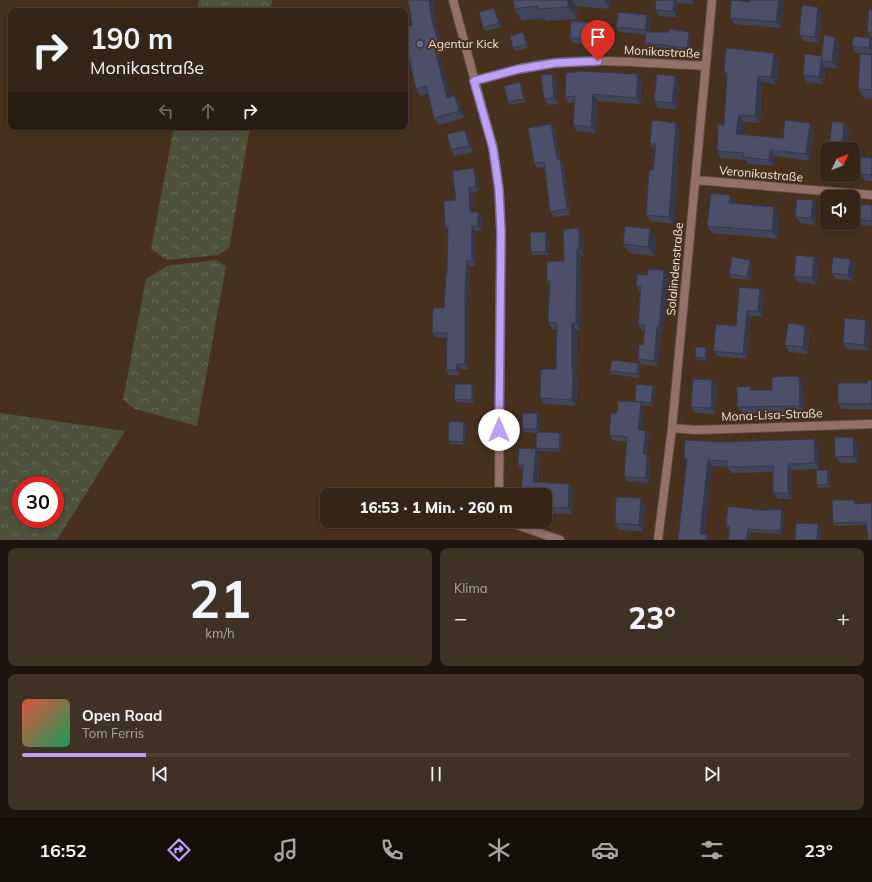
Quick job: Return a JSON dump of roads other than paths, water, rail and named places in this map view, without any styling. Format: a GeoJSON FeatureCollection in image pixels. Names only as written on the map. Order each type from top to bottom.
{"type":"FeatureCollection","features":[{"type":"Feature","properties":{"kind":"street"},"geometry":{"type":"LineString","coordinates":[[453,0],[493,148],[499,190],[501,232],[499,488]]}},
{"type":"Feature","properties":{"kind":"street","name":"Solalindenstraße"},"geometry":{"type":"LineString","coordinates":[[658,540],[672,428],[712,0]]}},
{"type":"Feature","properties":{"kind":"street","name":"Monikastraße"},"geometry":{"type":"LineString","coordinates":[[474,81],[519,69],[555,63],[598,61],[706,66]]}},
{"type":"Feature","properties":{"kind":"street","name":"Veronikastraße"},"geometry":{"type":"LineString","coordinates":[[696,180],[872,195]]}},
{"type":"Feature","properties":{"kind":"street","name":"Mona-Lisa-Straße"},"geometry":{"type":"LineString","coordinates":[[672,428],[696,430],[872,424]]}},
{"type":"Feature","properties":{"kind":"street"},"geometry":{"type":"LineString","coordinates":[[526,528],[560,540]]}},
{"type":"Feature","properties":{"kind":"place","name":"Agentur Kick"},"geometry":{"type":"Point","coordinates":[420,44]}}]}
